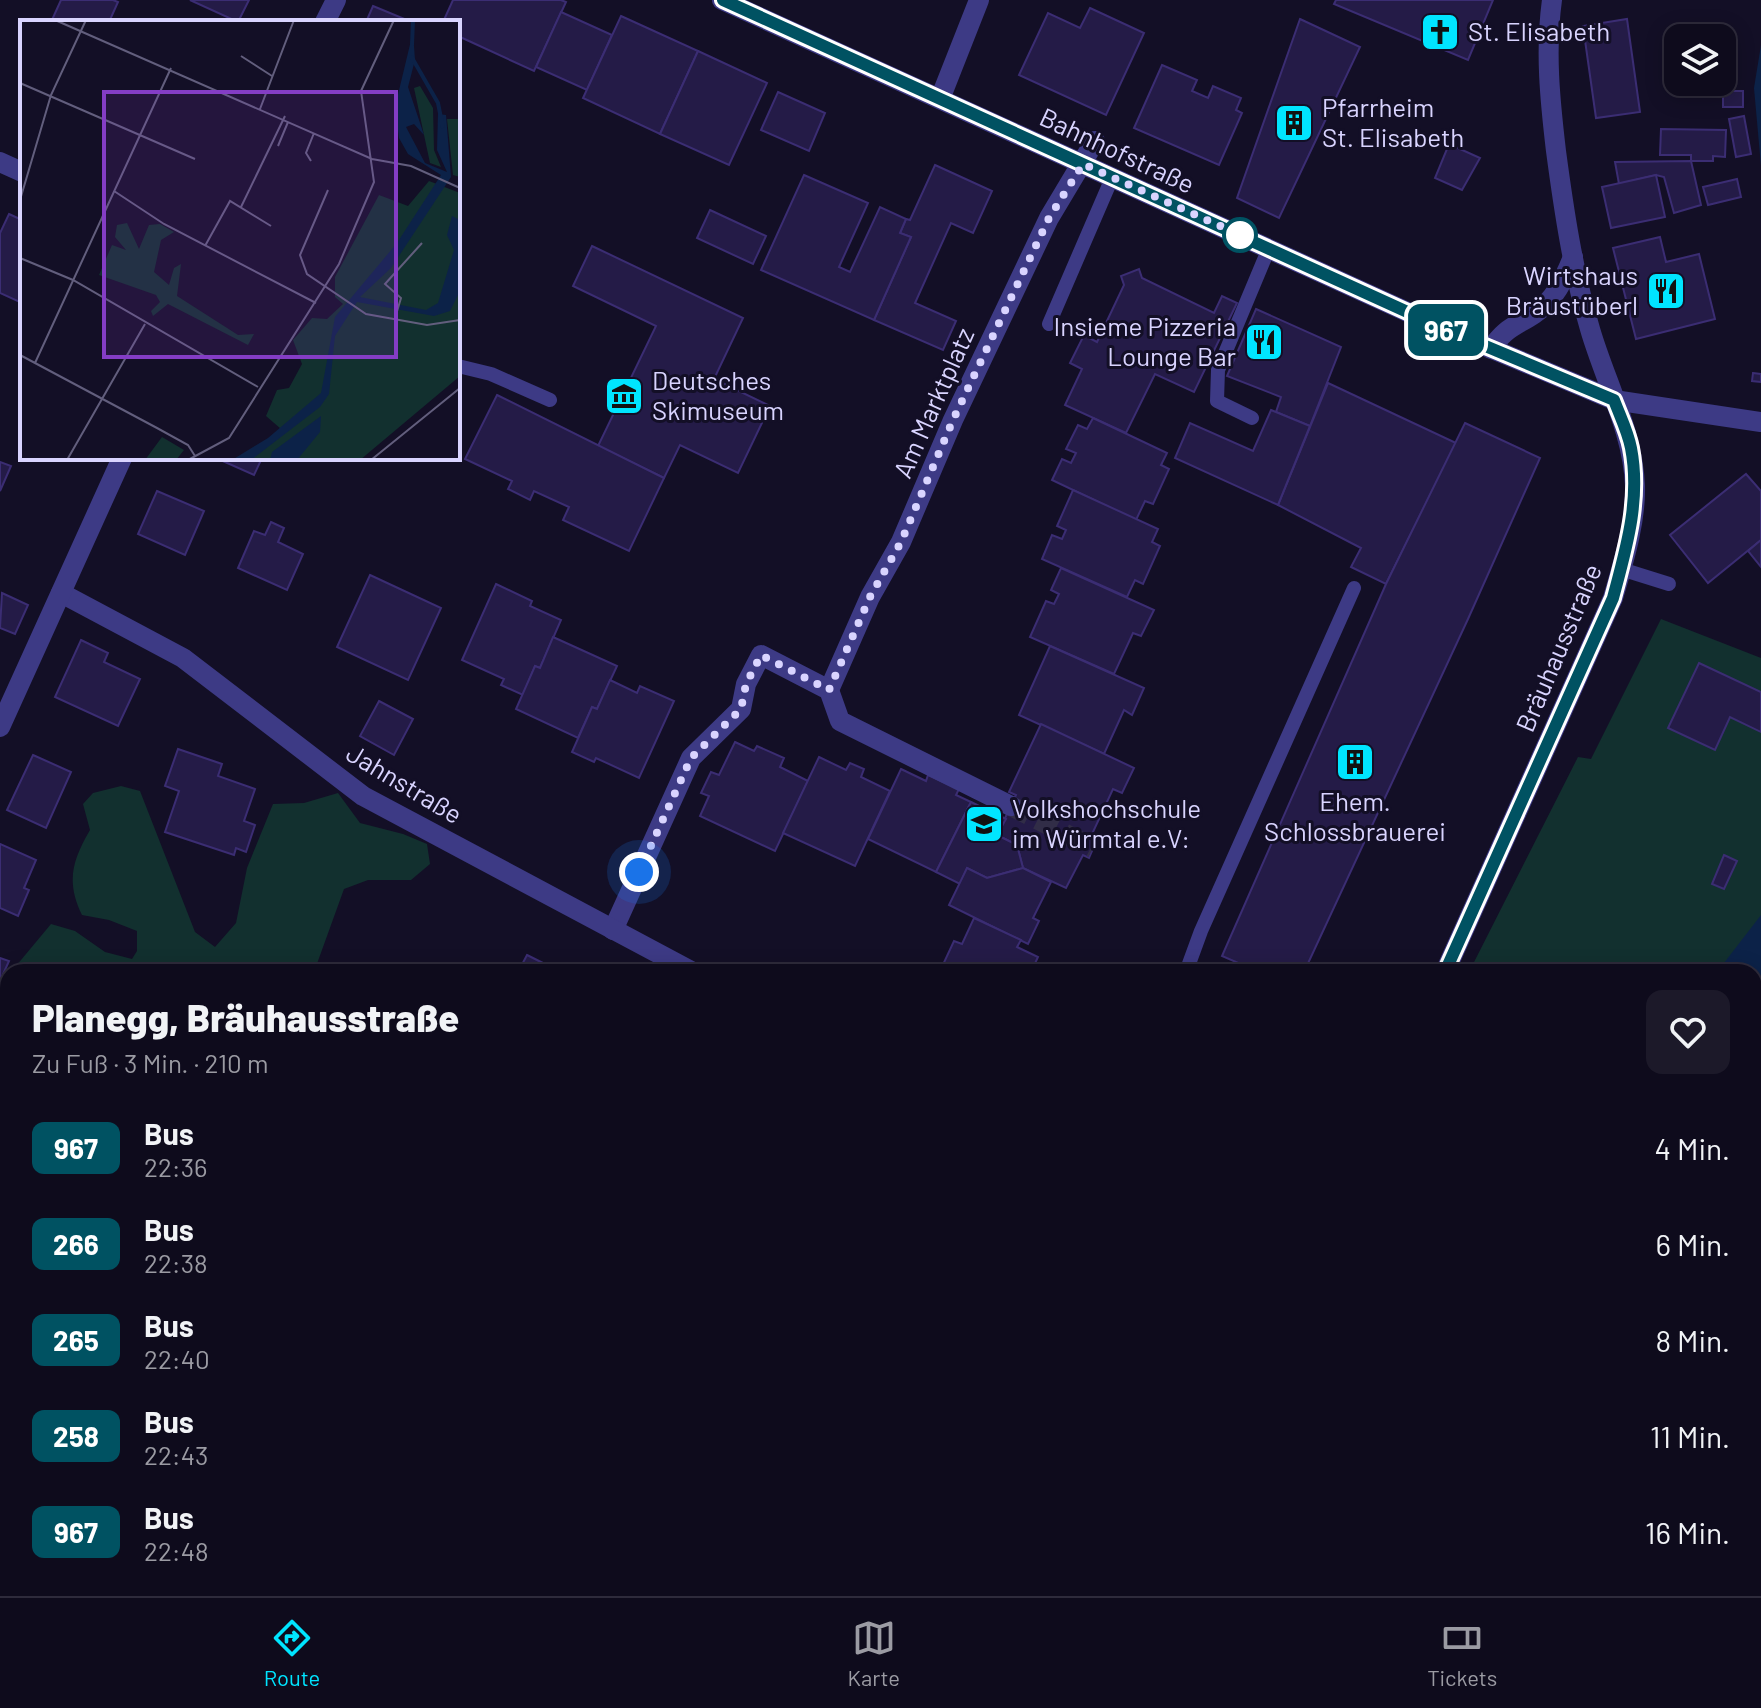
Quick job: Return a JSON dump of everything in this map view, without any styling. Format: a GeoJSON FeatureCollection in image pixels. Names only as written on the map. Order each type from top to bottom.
{"type":"FeatureCollection","features":[{"type":"Feature","properties":{"kind":"street"},"geometry":{"type":"LineString","coordinates":[[326,20],[336,0]]}},
{"type":"Feature","properties":{"kind":"street","name":"Bahnhofstraße"},"geometry":{"type":"LineString","coordinates":[[722,0],[1491,349],[1614,400],[1761,422]]}},
{"type":"Feature","properties":{"kind":"street"},"geometry":{"type":"LineString","coordinates":[[940,99],[979,0]]}},
{"type":"Feature","properties":{"kind":"street","name":"Bräuhausstraße"},"geometry":{"type":"LineString","coordinates":[[1449,964],[1613,598],[1628,541],[1635,488],[1631,446],[1590,330],[1562,199],[1548,83],[1547,32],[1552,0]]}},
{"type":"Feature","properties":{"kind":"street","name":"Am Marktplatz"},"geometry":{"type":"LineString","coordinates":[[829,690],[870,597],[901,542],[953,420],[1049,218],[1095,141]]}},
{"type":"Feature","properties":{"kind":"street"},"geometry":{"type":"LineString","coordinates":[[0,162],[20,171]]}},
{"type":"Feature","properties":{"kind":"street"},"geometry":{"type":"LineString","coordinates":[[1491,349],[1501,333],[1537,313],[1559,290],[1573,257]]}},
{"type":"Feature","properties":{"kind":"street"},"geometry":{"type":"LineString","coordinates":[[0,727],[121,460]]}},
{"type":"Feature","properties":{"kind":"street","name":"Jahnstraße"},"geometry":{"type":"LineString","coordinates":[[61,593],[183,658],[363,796],[678,964]]}},
{"type":"Feature","properties":{"kind":"street"},"geometry":{"type":"LineString","coordinates":[[613,930],[691,758],[741,709],[746,684],[761,655],[829,690],[840,721],[1011,806]]}},
{"type":"Feature","properties":{"kind":"lane"},"geometry":{"type":"LineString","coordinates":[[1049,324],[1112,178]]}},
{"type":"Feature","properties":{"kind":"lane"},"geometry":{"type":"LineString","coordinates":[[1252,418],[1217,401],[1218,370],[1269,248]]}},
{"type":"Feature","properties":{"kind":"lane"},"geometry":{"type":"LineString","coordinates":[[460,366],[491,374],[550,400]]}},
{"type":"Feature","properties":{"kind":"lane"},"geometry":{"type":"LineString","coordinates":[[1621,569],[1669,584]]}},
{"type":"Feature","properties":{"kind":"lane"},"geometry":{"type":"LineString","coordinates":[[1189,964],[1354,588]]}},
{"type":"Feature","properties":{"kind":"green space"},"geometry":{"type":"Polygon","coordinates":[[[1661,619],[1761,658],[1761,964],[1473,964],[1578,757],[1591,759],[1661,619]]]}},
{"type":"Feature","properties":{"kind":"green space"},"geometry":{"type":"Polygon","coordinates":[[[121,786],[140,791],[195,932],[215,947],[236,923],[247,868],[273,804],[304,803],[338,793],[360,823],[427,844],[430,864],[411,880],[368,880],[344,889],[317,964],[18,964],[51,924],[75,931],[105,952],[132,959],[137,951],[137,931],[109,920],[82,915],[77,903],[73,872],[90,830],[83,804],[93,793],[121,786]]]}},
{"type":"Feature","properties":{"kind":"water"},"geometry":{"type":"Polygon","coordinates":[[[1761,45],[1761,166],[1754,88],[1761,45]]]}},
{"type":"Feature","properties":{"kind":"water"},"geometry":{"type":"Polygon","coordinates":[[[1761,915],[1761,964],[1723,964],[1761,915]]]}},
{"type":"Feature","properties":{"kind":"building"},"geometry":{"type":"Polygon","coordinates":[[[61,0],[118,2],[110,20],[52,20],[61,0]]]}},
{"type":"Feature","properties":{"kind":"building"},"geometry":{"type":"Polygon","coordinates":[[[190,0],[249,0],[239,20],[190,0]]]}},
{"type":"Feature","properties":{"kind":"building"},"geometry":{"type":"Polygon","coordinates":[[[453,0],[566,2],[534,71],[460,37],[460,20],[444,20],[453,0]]]}},
{"type":"Feature","properties":{"kind":"building","name":"St. Elisabeth"},"geometry":{"type":"Polygon","coordinates":[[[1336,0],[1493,0],[1468,60],[1334,4],[1336,0]]]}},
{"type":"Feature","properties":{"kind":"building"},"geometry":{"type":"Polygon","coordinates":[[[373,6],[407,20],[367,20],[373,6]]]}},
{"type":"Feature","properties":{"kind":"building"},"geometry":{"type":"Polygon","coordinates":[[[1090,8],[1144,33],[1106,115],[1019,75],[1048,13],[1080,28],[1090,8]]]}},
{"type":"Feature","properties":{"kind":"building"},"geometry":{"type":"Polygon","coordinates":[[[561,12],[612,35],[587,90],[536,67],[561,12]]]}},
{"type":"Feature","properties":{"kind":"building"},"geometry":{"type":"Polygon","coordinates":[[[621,16],[698,51],[660,134],[583,98],[621,16]]]}},
{"type":"Feature","properties":{"kind":"building","name":"Pfarrheim St. Elisabeth"},"geometry":{"type":"Polygon","coordinates":[[[1300,19],[1360,47],[1279,218],[1237,198],[1300,19]]]}},
{"type":"Feature","properties":{"kind":"building"},"geometry":{"type":"Polygon","coordinates":[[[1627,19],[1640,112],[1596,118],[1583,26],[1627,19]]]}},
{"type":"Feature","properties":{"kind":"building"},"geometry":{"type":"Polygon","coordinates":[[[698,51],[767,83],[729,165],[660,134],[698,51]]]}},
{"type":"Feature","properties":{"kind":"building"},"geometry":{"type":"Polygon","coordinates":[[[1162,65],[1197,80],[1192,91],[1208,98],[1213,86],[1241,98],[1236,110],[1242,113],[1219,165],[1134,128],[1162,65]]]}},
{"type":"Feature","properties":{"kind":"building"},"geometry":{"type":"Polygon","coordinates":[[[1736,91],[1743,91],[1743,107],[1723,107],[1723,96],[1736,96],[1736,91]]]}},
{"type":"Feature","properties":{"kind":"building"},"geometry":{"type":"Polygon","coordinates":[[[778,92],[825,113],[809,151],[761,130],[778,92]]]}},
{"type":"Feature","properties":{"kind":"building"},"geometry":{"type":"Polygon","coordinates":[[[1744,116],[1751,154],[1736,157],[1729,119],[1744,116]]]}},
{"type":"Feature","properties":{"kind":"building"},"geometry":{"type":"Polygon","coordinates":[[[1661,129],[1726,130],[1725,157],[1713,156],[1713,161],[1691,161],[1691,155],[1660,155],[1661,129]]]}},
{"type":"Feature","properties":{"kind":"building"},"geometry":{"type":"Polygon","coordinates":[[[1449,144],[1480,158],[1462,190],[1435,178],[1449,144]]]}},
{"type":"Feature","properties":{"kind":"building"},"geometry":{"type":"Polygon","coordinates":[[[1691,161],[1701,205],[1674,213],[1664,177],[1656,175],[1619,184],[1615,162],[1691,161]]]}},
{"type":"Feature","properties":{"kind":"building"},"geometry":{"type":"Polygon","coordinates":[[[935,165],[992,191],[973,233],[951,223],[915,303],[956,321],[943,350],[874,320],[911,237],[900,233],[906,219],[910,220],[935,165]]]}},
{"type":"Feature","properties":{"kind":"building"},"geometry":{"type":"Polygon","coordinates":[[[804,175],[868,203],[839,267],[850,272],[880,207],[906,219],[900,233],[911,237],[874,320],[761,270],[804,175]]]}},
{"type":"Feature","properties":{"kind":"building"},"geometry":{"type":"Polygon","coordinates":[[[1656,175],[1665,217],[1611,228],[1602,187],[1656,175]]]}},
{"type":"Feature","properties":{"kind":"building"},"geometry":{"type":"Polygon","coordinates":[[[1737,179],[1741,197],[1708,205],[1703,187],[1737,179]]]}},
{"type":"Feature","properties":{"kind":"building"},"geometry":{"type":"Polygon","coordinates":[[[710,210],[766,236],[753,264],[697,238],[710,210]]]}},
{"type":"Feature","properties":{"kind":"building"},"geometry":{"type":"Polygon","coordinates":[[[9,214],[20,219],[20,302],[0,293],[0,233],[9,214]]]}},
{"type":"Feature","properties":{"kind":"building","name":"Wirtshaus Bräustüberl"},"geometry":{"type":"Polygon","coordinates":[[[1660,237],[1666,262],[1699,254],[1715,319],[1636,339],[1613,248],[1660,237]]]}},
{"type":"Feature","properties":{"kind":"building"},"geometry":{"type":"Polygon","coordinates":[[[592,246],[743,318],[714,379],[770,406],[738,473],[680,445],[664,478],[598,446],[656,326],[573,286],[592,246]]]}},
{"type":"Feature","properties":{"kind":"building"},"geometry":{"type":"Polygon","coordinates":[[[1139,269],[1142,278],[1214,313],[1222,296],[1237,303],[1194,392],[1155,374],[1126,433],[1065,405],[1082,369],[1070,363],[1084,335],[1097,342],[1124,285],[1121,276],[1139,269]]]}},
{"type":"Feature","properties":{"kind":"building"},"geometry":{"type":"Polygon","coordinates":[[[1256,309],[1341,347],[1310,426],[1276,412],[1281,397],[1227,376],[1256,309]]]}},
{"type":"Feature","properties":{"kind":"building"},"geometry":{"type":"Polygon","coordinates":[[[1753,373],[1761,374],[1761,382],[1752,381],[1753,373]]]}},
{"type":"Feature","properties":{"kind":"building"},"geometry":{"type":"Polygon","coordinates":[[[1328,383],[1456,443],[1386,584],[1351,567],[1361,548],[1278,505],[1328,383]]]}},
{"type":"Feature","properties":{"kind":"building"},"geometry":{"type":"Polygon","coordinates":[[[497,395],[664,478],[629,551],[563,520],[569,507],[534,491],[530,500],[508,489],[512,481],[465,459],[497,395]]]}},
{"type":"Feature","properties":{"kind":"building"},"geometry":{"type":"Polygon","coordinates":[[[1271,410],[1310,426],[1278,505],[1175,458],[1190,423],[1253,451],[1271,410]]]}},
{"type":"Feature","properties":{"kind":"building"},"geometry":{"type":"Polygon","coordinates":[[[1093,418],[1167,453],[1161,465],[1169,469],[1153,504],[1145,501],[1136,520],[1052,480],[1062,459],[1071,463],[1076,453],[1066,449],[1078,425],[1087,429],[1093,418]]]}},
{"type":"Feature","properties":{"kind":"building","name":"Ehem. Schlossbrauerei"},"geometry":{"type":"Polygon","coordinates":[[[1465,423],[1540,458],[1308,964],[1240,964],[1222,956],[1386,584],[1465,423]]]}},
{"type":"Feature","properties":{"kind":"building"},"geometry":{"type":"Polygon","coordinates":[[[220,460],[261,460],[254,475],[220,460]]]}},
{"type":"Feature","properties":{"kind":"building"},"geometry":{"type":"Polygon","coordinates":[[[0,462],[11,466],[0,491],[0,462]]]}},
{"type":"Feature","properties":{"kind":"building"},"geometry":{"type":"Polygon","coordinates":[[[1746,474],[1761,491],[1761,540],[1708,583],[1670,535],[1746,474]]]}},
{"type":"Feature","properties":{"kind":"building"},"geometry":{"type":"Polygon","coordinates":[[[1073,490],[1158,529],[1152,542],[1160,546],[1143,584],[1135,580],[1127,597],[1042,559],[1052,535],[1062,539],[1066,530],[1057,526],[1073,490]]]}},
{"type":"Feature","properties":{"kind":"building"},"geometry":{"type":"Polygon","coordinates":[[[157,491],[204,511],[185,555],[138,534],[157,491]]]}},
{"type":"Feature","properties":{"kind":"building"},"geometry":{"type":"Polygon","coordinates":[[[271,522],[284,528],[278,542],[303,554],[287,590],[238,568],[254,531],[265,535],[271,522]]]}},
{"type":"Feature","properties":{"kind":"building"},"geometry":{"type":"Polygon","coordinates":[[[1761,540],[1761,567],[1748,551],[1761,540]]]}},
{"type":"Feature","properties":{"kind":"building"},"geometry":{"type":"Polygon","coordinates":[[[1061,568],[1154,610],[1141,636],[1133,633],[1114,674],[1030,637],[1046,601],[1054,604],[1059,594],[1051,590],[1061,568]]]}},
{"type":"Feature","properties":{"kind":"building"},"geometry":{"type":"Polygon","coordinates":[[[370,575],[441,608],[408,680],[337,647],[370,575]]]}},
{"type":"Feature","properties":{"kind":"building"},"geometry":{"type":"Polygon","coordinates":[[[496,584],[532,601],[530,606],[561,620],[540,668],[535,666],[523,695],[501,685],[504,679],[462,660],[496,584]]]}},
{"type":"Feature","properties":{"kind":"building"},"geometry":{"type":"Polygon","coordinates":[[[2,593],[28,605],[15,634],[0,628],[2,593]]]}},
{"type":"Feature","properties":{"kind":"building"},"geometry":{"type":"Polygon","coordinates":[[[553,637],[617,666],[597,709],[592,707],[578,738],[516,709],[535,666],[540,668],[553,637]]]}},
{"type":"Feature","properties":{"kind":"building"},"geometry":{"type":"Polygon","coordinates":[[[81,640],[108,653],[104,662],[140,679],[118,726],[55,697],[81,640]]]}},
{"type":"Feature","properties":{"kind":"building"},"geometry":{"type":"Polygon","coordinates":[[[1050,646],[1144,688],[1132,715],[1124,710],[1104,754],[1019,715],[1050,646]]]}},
{"type":"Feature","properties":{"kind":"building"},"geometry":{"type":"Polygon","coordinates":[[[1699,663],[1761,692],[1761,732],[1730,717],[1715,750],[1668,728],[1699,663]]]}},
{"type":"Feature","properties":{"kind":"building"},"geometry":{"type":"Polygon","coordinates":[[[610,680],[637,693],[640,686],[674,701],[639,778],[596,758],[594,762],[572,752],[592,707],[597,709],[610,680]]]}},
{"type":"Feature","properties":{"kind":"building"},"geometry":{"type":"Polygon","coordinates":[[[379,701],[413,719],[394,755],[360,736],[379,701]]]}},
{"type":"Feature","properties":{"kind":"building"},"geometry":{"type":"Polygon","coordinates":[[[1041,724],[1134,768],[1122,793],[1113,789],[1092,834],[1098,837],[1089,858],[1083,855],[1066,888],[1023,868],[1017,845],[997,835],[1016,795],[1009,792],[1041,724]]]}},
{"type":"Feature","properties":{"kind":"building"},"geometry":{"type":"Polygon","coordinates":[[[735,742],[754,751],[757,746],[784,758],[780,767],[808,781],[775,851],[700,816],[709,796],[701,793],[711,772],[719,775],[735,742]]]}},
{"type":"Feature","properties":{"kind":"building"},"geometry":{"type":"Polygon","coordinates":[[[178,749],[222,764],[218,776],[255,789],[244,821],[255,825],[246,852],[236,848],[234,855],[165,832],[179,791],[165,786],[178,749]]]}},
{"type":"Feature","properties":{"kind":"building"},"geometry":{"type":"Polygon","coordinates":[[[33,755],[71,772],[46,828],[7,810],[33,755]]]}},
{"type":"Feature","properties":{"kind":"building"},"geometry":{"type":"Polygon","coordinates":[[[819,757],[846,770],[850,763],[864,769],[861,777],[890,791],[855,866],[783,833],[819,757]]]}},
{"type":"Feature","properties":{"kind":"building"},"geometry":{"type":"Polygon","coordinates":[[[901,769],[926,781],[928,775],[959,789],[956,795],[971,802],[936,872],[868,839],[901,769]]]}},
{"type":"Feature","properties":{"kind":"building"},"geometry":{"type":"Polygon","coordinates":[[[971,802],[1006,819],[997,835],[1017,845],[1023,868],[987,878],[967,868],[960,884],[936,872],[971,802]]]}},
{"type":"Feature","properties":{"kind":"building"},"geometry":{"type":"Polygon","coordinates":[[[0,844],[36,860],[24,888],[29,890],[18,916],[0,908],[0,844]]]}},
{"type":"Feature","properties":{"kind":"building"},"geometry":{"type":"Polygon","coordinates":[[[1724,855],[1737,861],[1724,889],[1712,884],[1724,855]]]}},
{"type":"Feature","properties":{"kind":"building"},"geometry":{"type":"Polygon","coordinates":[[[967,868],[987,878],[1023,868],[1051,882],[1033,918],[1039,921],[1028,944],[949,905],[967,868]]]}},
{"type":"Feature","properties":{"kind":"building"},"geometry":{"type":"Polygon","coordinates":[[[974,918],[1021,940],[1017,947],[1038,957],[1035,964],[943,964],[954,941],[962,944],[974,918]]]}},
{"type":"Feature","properties":{"kind":"building"},"geometry":{"type":"Polygon","coordinates":[[[527,955],[545,964],[522,964],[527,955]]]}},
{"type":"Feature","properties":{"kind":"tunnel"},"geometry":{"type":"LineString","coordinates":[[1011,806],[1093,848]]}},
{"type":"Feature","properties":{"kind":"bus line","name":"967"},"geometry":{"type":"LineString","coordinates":[[723,0],[1447,330],[1614,400],[1631,446],[1635,488],[1628,541],[1613,598],[1449,964]]}},
{"type":"Feature","properties":{"kind":"place","name":"St. Elisabeth"},"geometry":{"type":"Point","coordinates":[1440,32]}},
{"type":"Feature","properties":{"kind":"place","name":"Pfarrheim St. Elisabeth"},"geometry":{"type":"Point","coordinates":[1294,123]}},
{"type":"Feature","properties":{"kind":"place","name":"Wirtshaus Bräustüberl"},"geometry":{"type":"Point","coordinates":[1666,291]}},
{"type":"Feature","properties":{"kind":"place","name":"Insieme Pizzeria Lounge Bar"},"geometry":{"type":"Point","coordinates":[1264,342]}},
{"type":"Feature","properties":{"kind":"place","name":"Deutsches Skimuseum"},"geometry":{"type":"Point","coordinates":[624,396]}},
{"type":"Feature","properties":{"kind":"place","name":"Ehem. Schlossbrauerei"},"geometry":{"type":"Point","coordinates":[1355,762]}},
{"type":"Feature","properties":{"kind":"place","name":"Volkshochschule im Würmtal e.V:"},"geometry":{"type":"Point","coordinates":[984,824]}},
{"type":"Feature","properties":{"kind":"route"},"geometry":{"type":"LineString","coordinates":[[639,872],[691,758],[741,709],[746,684],[761,655],[829,690],[870,597],[901,542],[953,420],[1049,218],[1083,164],[1249,239],[1240,235]]}}]}
